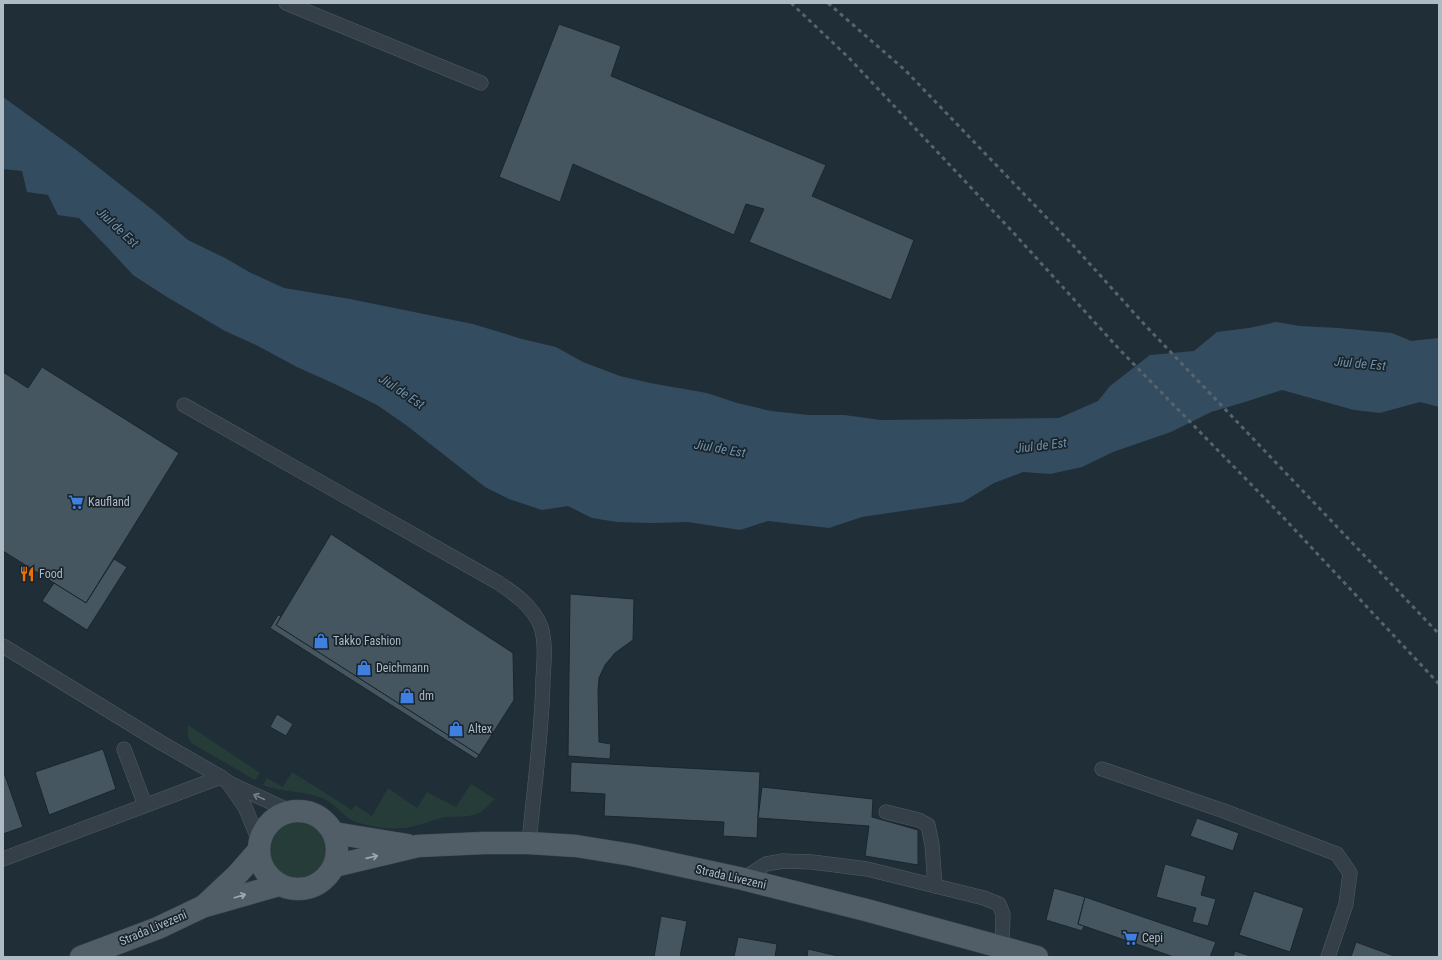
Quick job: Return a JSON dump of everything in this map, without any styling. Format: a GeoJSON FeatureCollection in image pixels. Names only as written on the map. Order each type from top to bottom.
{"type":"FeatureCollection","features":[{"type":"Feature","properties":{"kind":"main road"},"geometry":{"type":"LineString","coordinates":[[290,811],[311,812],[320,817],[334,834],[337,844],[337,855],[334,866],[327,877],[317,885],[304,889],[292,889],[279,885],[264,871],[260,861],[259,846],[264,831],[270,822],[279,815],[290,811]]}},
{"type":"Feature","properties":{"kind":"main road","name":"Strada Livezeni"},"geometry":{"type":"LineString","coordinates":[[334,834],[418,846],[529,843],[576,846],[607,850],[743,879],[874,912],[1037,957]]}},
{"type":"Feature","properties":{"kind":"main road","name":"Strada Livezeni"},"geometry":{"type":"LineString","coordinates":[[202,907],[236,876],[259,846]]}},
{"type":"Feature","properties":{"kind":"main road","name":"Strada Livezeni"},"geometry":{"type":"LineString","coordinates":[[334,866],[418,846]]}},
{"type":"Feature","properties":{"kind":"main road","name":"Strada Livezeni"},"geometry":{"type":"LineString","coordinates":[[81,957],[158,928],[202,907],[279,885]]}},
{"type":"Feature","properties":{"kind":"lane"},"geometry":{"type":"LineString","coordinates":[[286,3],[481,83]]}},
{"type":"Feature","properties":{"kind":"lane"},"geometry":{"type":"LineString","coordinates":[[184,405],[497,582],[525,602],[541,627],[544,642],[542,707],[529,843]]}},
{"type":"Feature","properties":{"kind":"lane"},"geometry":{"type":"LineString","coordinates":[[3,646],[225,780],[290,811]]}},
{"type":"Feature","properties":{"kind":"lane"},"geometry":{"type":"LineString","coordinates":[[124,749],[145,805]]}},
{"type":"Feature","properties":{"kind":"lane"},"geometry":{"type":"LineString","coordinates":[[1102,769],[1224,810],[1337,854],[1350,873],[1346,904],[1328,957]]}},
{"type":"Feature","properties":{"kind":"lane"},"geometry":{"type":"LineString","coordinates":[[3,859],[145,805],[225,780]]}},
{"type":"Feature","properties":{"kind":"lane"},"geometry":{"type":"LineString","coordinates":[[225,780],[245,807],[259,846]]}},
{"type":"Feature","properties":{"kind":"lane"},"geometry":{"type":"LineString","coordinates":[[886,812],[919,820],[928,826],[932,845],[935,886]]}},
{"type":"Feature","properties":{"kind":"lane"},"geometry":{"type":"LineString","coordinates":[[743,879],[766,864],[783,861],[812,862],[867,869],[984,898],[999,904],[1003,914],[1002,947]]}},
{"type":"Feature","properties":{"kind":"green space"},"geometry":{"type":"Polygon","coordinates":[[[188,725],[260,773],[255,780],[191,743],[188,736],[188,725]]]}},
{"type":"Feature","properties":{"kind":"green space"},"geometry":{"type":"Polygon","coordinates":[[[292,772],[352,810],[355,805],[372,816],[388,788],[417,808],[427,792],[456,807],[471,784],[495,799],[481,812],[475,815],[443,818],[411,827],[395,829],[380,828],[351,820],[327,800],[315,795],[270,788],[263,785],[267,778],[283,787],[292,772]]]}},
{"type":"Feature","properties":{"kind":"green space"},"geometry":{"type":"Polygon","coordinates":[[[298,818],[316,824],[324,832],[330,850],[324,868],[316,876],[298,882],[280,876],[272,868],[266,850],[272,832],[280,824],[298,818]]]}},
{"type":"Feature","properties":{"kind":"water","name":"Jiul de Est"},"geometry":{"type":"Polygon","coordinates":[[[3,97],[75,149],[154,211],[188,240],[225,258],[251,273],[284,288],[350,299],[473,324],[522,339],[556,347],[583,362],[620,376],[707,393],[737,403],[771,411],[809,415],[844,415],[881,420],[1059,418],[1098,401],[1110,386],[1150,355],[1194,351],[1217,332],[1249,328],[1276,322],[1300,326],[1392,333],[1411,341],[1439,338],[1439,407],[1420,402],[1380,413],[1354,410],[1282,390],[1211,412],[1171,432],[1113,452],[1082,467],[1050,474],[1023,472],[994,483],[963,502],[862,517],[829,528],[768,521],[740,530],[688,522],[617,522],[592,518],[568,506],[542,510],[509,499],[485,487],[406,425],[377,405],[225,331],[133,275],[79,218],[58,215],[48,195],[27,192],[22,171],[3,169],[3,97]]]}},
{"type":"Feature","properties":{"kind":"building"},"geometry":{"type":"Polygon","coordinates":[[[559,24],[621,46],[611,76],[826,165],[812,196],[914,240],[891,300],[749,242],[764,209],[746,204],[734,235],[573,164],[560,202],[499,177],[559,24]]]}},
{"type":"Feature","properties":{"kind":"building","name":"Kaufland"},"geometry":{"type":"Polygon","coordinates":[[[42,367],[179,453],[86,603],[3,551],[3,372],[28,388],[42,367]]]}},
{"type":"Feature","properties":{"kind":"building"},"geometry":{"type":"Polygon","coordinates":[[[331,534],[513,653],[514,700],[479,755],[276,625],[331,534]]]}},
{"type":"Feature","properties":{"kind":"building"},"geometry":{"type":"Polygon","coordinates":[[[114,559],[127,567],[87,630],[42,601],[54,583],[86,603],[114,559]]]}},
{"type":"Feature","properties":{"kind":"building"},"geometry":{"type":"Polygon","coordinates":[[[570,594],[634,599],[633,640],[615,653],[605,665],[599,678],[599,742],[611,744],[610,759],[568,756],[570,594]]]}},
{"type":"Feature","properties":{"kind":"building"},"geometry":{"type":"Polygon","coordinates":[[[278,615],[281,616],[276,625],[479,755],[476,759],[270,628],[278,615]]]}},
{"type":"Feature","properties":{"kind":"building"},"geometry":{"type":"Polygon","coordinates":[[[277,714],[293,724],[286,736],[270,727],[277,714]]]}},
{"type":"Feature","properties":{"kind":"building"},"geometry":{"type":"Polygon","coordinates":[[[103,749],[116,789],[49,815],[35,772],[103,749]]]}},
{"type":"Feature","properties":{"kind":"building"},"geometry":{"type":"Polygon","coordinates":[[[571,762],[760,772],[757,838],[723,836],[724,822],[604,816],[605,794],[570,792],[571,762]]]}},
{"type":"Feature","properties":{"kind":"building"},"geometry":{"type":"Polygon","coordinates":[[[3,770],[23,827],[3,834],[3,770]]]}},
{"type":"Feature","properties":{"kind":"building"},"geometry":{"type":"Polygon","coordinates":[[[762,787],[873,799],[872,817],[918,830],[918,865],[865,856],[869,826],[758,818],[762,787]]]}},
{"type":"Feature","properties":{"kind":"building"},"geometry":{"type":"Polygon","coordinates":[[[1197,818],[1239,833],[1233,851],[1190,836],[1197,818]]]}},
{"type":"Feature","properties":{"kind":"building"},"geometry":{"type":"Polygon","coordinates":[[[1165,864],[1206,876],[1201,895],[1216,899],[1208,926],[1192,922],[1196,908],[1156,897],[1165,864]]]}},
{"type":"Feature","properties":{"kind":"building"},"geometry":{"type":"Polygon","coordinates":[[[1054,888],[1085,897],[1078,924],[1084,926],[1082,931],[1046,920],[1054,888]]]}},
{"type":"Feature","properties":{"kind":"building"},"geometry":{"type":"Polygon","coordinates":[[[1254,891],[1304,908],[1290,952],[1239,935],[1254,891]]]}},
{"type":"Feature","properties":{"kind":"building"},"geometry":{"type":"Polygon","coordinates":[[[1085,897],[1216,942],[1210,957],[1174,957],[1078,924],[1085,897]]]}},
{"type":"Feature","properties":{"kind":"building"},"geometry":{"type":"Polygon","coordinates":[[[661,916],[687,921],[680,957],[654,957],[661,916]]]}},
{"type":"Feature","properties":{"kind":"building"},"geometry":{"type":"Polygon","coordinates":[[[738,937],[777,944],[775,957],[734,957],[738,937]]]}},
{"type":"Feature","properties":{"kind":"building"},"geometry":{"type":"Polygon","coordinates":[[[1356,942],[1397,957],[1351,957],[1356,942]]]}},
{"type":"Feature","properties":{"kind":"building"},"geometry":{"type":"Polygon","coordinates":[[[808,949],[842,957],[807,957],[808,949]]]}},
{"type":"Feature","properties":{"kind":"building"},"geometry":{"type":"Polygon","coordinates":[[[1235,951],[1253,957],[1233,957],[1235,951]]]}},
{"type":"Feature","properties":{"kind":"railway"},"geometry":{"type":"LineString","coordinates":[[791,3],[848,57],[1010,229],[1119,349],[1282,516],[1439,684]]}},
{"type":"Feature","properties":{"kind":"railway"},"geometry":{"type":"LineString","coordinates":[[828,3],[905,70],[1071,243],[1144,324],[1439,634]]}},
{"type":"Feature","properties":{"kind":"place","name":"Kaufland"},"geometry":{"type":"Point","coordinates":[76,502]}},
{"type":"Feature","properties":{"kind":"place","name":"Food"},"geometry":{"type":"Point","coordinates":[27,574]}},
{"type":"Feature","properties":{"kind":"place","name":"Takko Fashion"},"geometry":{"type":"Point","coordinates":[321,641]}},
{"type":"Feature","properties":{"kind":"place","name":"Deichmann"},"geometry":{"type":"Point","coordinates":[364,668]}},
{"type":"Feature","properties":{"kind":"place","name":"dm"},"geometry":{"type":"Point","coordinates":[407,696]}},
{"type":"Feature","properties":{"kind":"place","name":"Altex"},"geometry":{"type":"Point","coordinates":[456,729]}},
{"type":"Feature","properties":{"kind":"place","name":"Cepi"},"geometry":{"type":"Point","coordinates":[1130,938]}}]}
